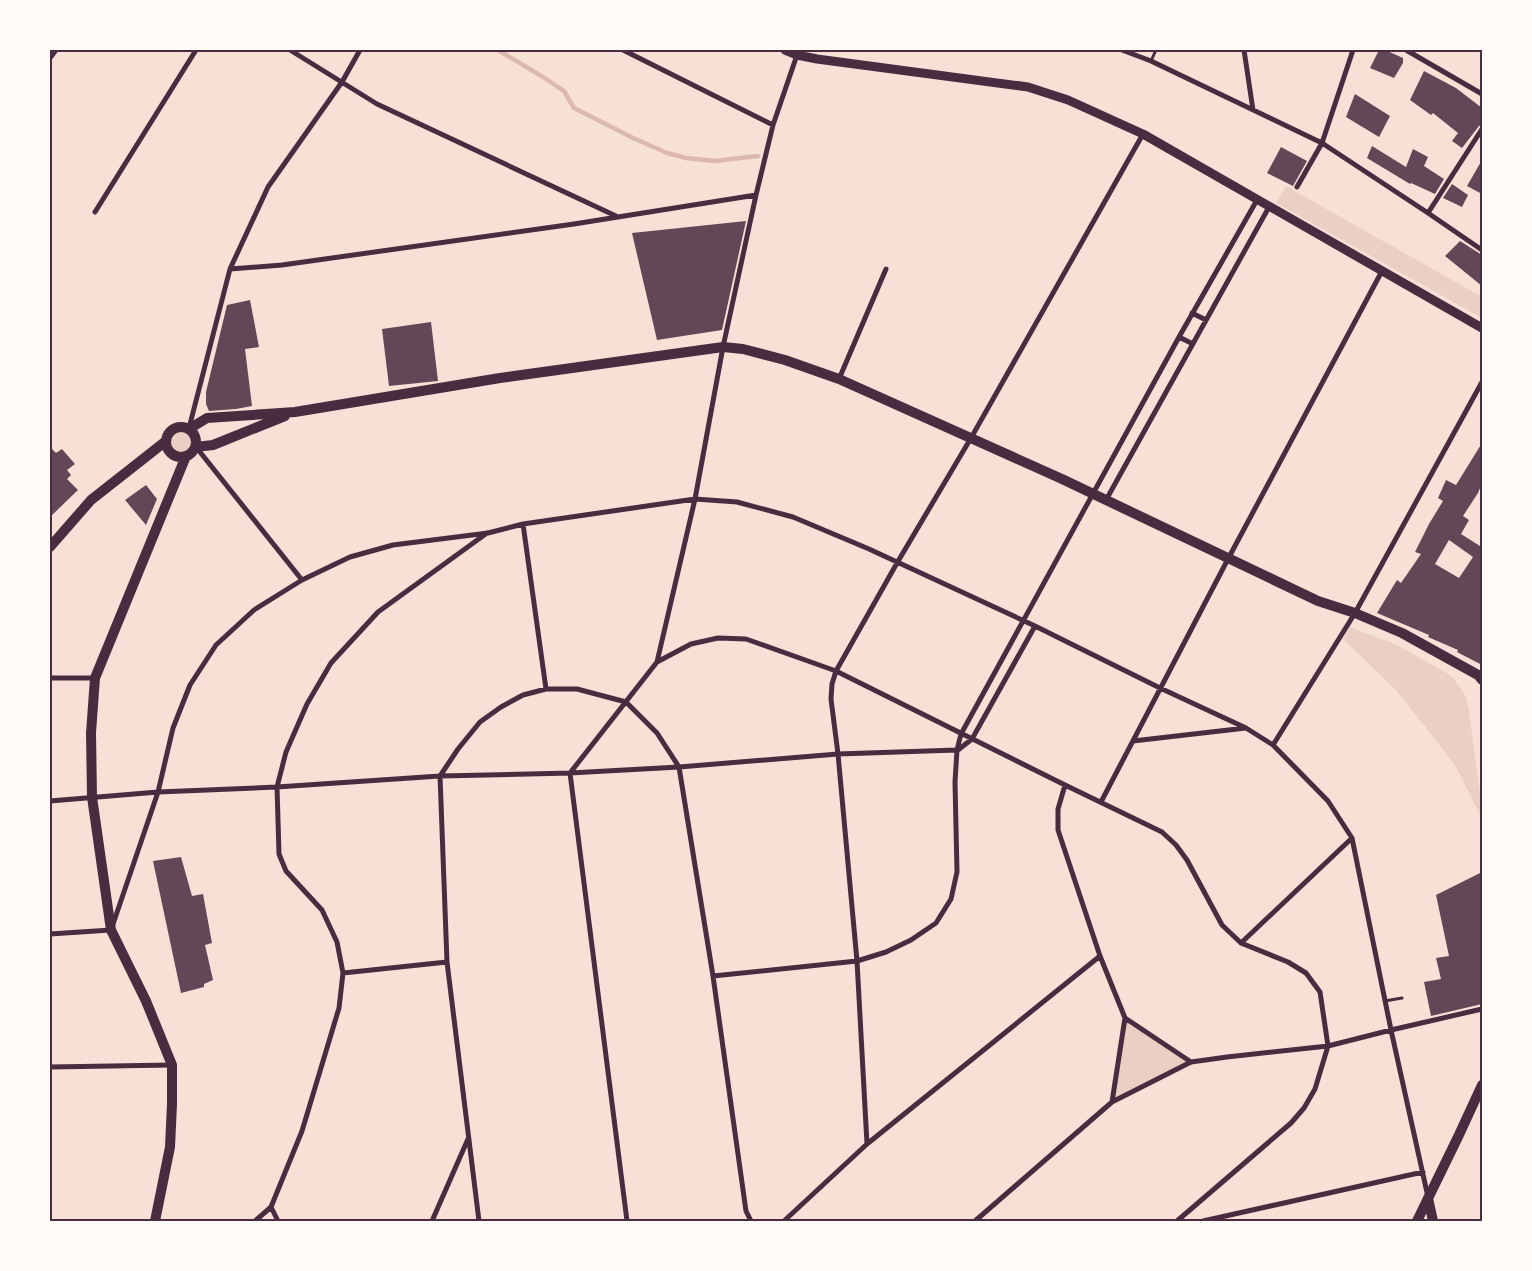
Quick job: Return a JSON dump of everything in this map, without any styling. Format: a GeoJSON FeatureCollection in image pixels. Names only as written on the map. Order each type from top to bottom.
{"type":"FeatureCollection","features":[{"type":"Feature","properties":{"kind":"main road"},"geometry":{"type":"LineString","coordinates":[[189,429],[207,418],[295,412],[500,378],[723,347],[743,349],[785,360],[839,379],[1106,500],[1318,601],[1355,613],[1415,639],[1481,676]]}},
{"type":"Feature","properties":{"kind":"main road"},"geometry":{"type":"LineString","coordinates":[[196,447],[195,434],[189,429],[183,427],[175,428],[168,434],[166,441],[172,454],[186,456],[196,447],[213,445],[295,412]]}},
{"type":"Feature","properties":{"kind":"main road"},"geometry":{"type":"LineString","coordinates":[[50,547],[91,500],[166,441]]}},
{"type":"Feature","properties":{"kind":"main road"},"geometry":{"type":"LineString","coordinates":[[156,1221],[170,1147],[172,1065],[146,1001],[111,930],[92,797],[91,733],[95,678],[186,456]]}},
{"type":"Feature","properties":{"kind":"main road"},"geometry":{"type":"LineString","coordinates":[[1417,1221],[1482,1085]]}},
{"type":"Feature","properties":{"kind":"main road"},"geometry":{"type":"LineString","coordinates":[[1428,1198],[1433,1221]]}},
{"type":"Feature","properties":{"kind":"street"},"geometry":{"type":"LineString","coordinates":[[50,58],[56,50]]}},
{"type":"Feature","properties":{"kind":"street"},"geometry":{"type":"LineString","coordinates":[[95,212],[196,50]]}},
{"type":"Feature","properties":{"kind":"street"},"geometry":{"type":"LineString","coordinates":[[290,50],[377,104],[616,217]]}},
{"type":"Feature","properties":{"kind":"street"},"geometry":{"type":"LineString","coordinates":[[189,429],[230,269],[268,187],[342,82],[360,50]]}},
{"type":"Feature","properties":{"kind":"street"},"geometry":{"type":"LineString","coordinates":[[623,50],[773,125]]}},
{"type":"Feature","properties":{"kind":"street"},"geometry":{"type":"LineString","coordinates":[[785,50],[797,55],[817,59],[1028,87],[1068,100],[1143,134],[1482,328]]}},
{"type":"Feature","properties":{"kind":"street"},"geometry":{"type":"LineString","coordinates":[[1122,50],[1151,61],[1322,143],[1482,250]]}},
{"type":"Feature","properties":{"kind":"street"},"geometry":{"type":"LineString","coordinates":[[1244,50],[1253,110]]}},
{"type":"Feature","properties":{"kind":"street"},"geometry":{"type":"LineString","coordinates":[[1298,187],[1322,143],[1353,50]]}},
{"type":"Feature","properties":{"kind":"street"},"geometry":{"type":"LineString","coordinates":[[1406,50],[1482,94]]}},
{"type":"Feature","properties":{"kind":"street"},"geometry":{"type":"LineString","coordinates":[[627,1221],[570,773],[657,662],[696,499],[723,347],[756,195],[773,125],[797,55]]}},
{"type":"Feature","properties":{"kind":"street"},"geometry":{"type":"LineString","coordinates":[[1428,213],[1482,129]]}},
{"type":"Feature","properties":{"kind":"street"},"geometry":{"type":"LineString","coordinates":[[867,1144],[857,960],[838,754],[831,699],[832,684],[836,671],[897,563],[971,438],[1143,134]]}},
{"type":"Feature","properties":{"kind":"street"},"geometry":{"type":"LineString","coordinates":[[230,269],[282,265],[574,224],[756,195]]}},
{"type":"Feature","properties":{"kind":"street"},"geometry":{"type":"LineString","coordinates":[[713,976],[857,960],[886,952],[911,940],[936,923],[951,899],[957,872],[955,782],[961,734],[1192,313],[1257,200]]}},
{"type":"Feature","properties":{"kind":"street"},"geometry":{"type":"LineString","coordinates":[[1106,500],[1269,207]]}},
{"type":"Feature","properties":{"kind":"street"},"geometry":{"type":"LineString","coordinates":[[839,379],[886,269]]}},
{"type":"Feature","properties":{"kind":"street"},"geometry":{"type":"LineString","coordinates":[[1101,802],[1382,271]]}},
{"type":"Feature","properties":{"kind":"street"},"geometry":{"type":"LineString","coordinates":[[1192,313],[1206,320]]}},
{"type":"Feature","properties":{"kind":"street"},"geometry":{"type":"LineString","coordinates":[[1179,337],[1193,344]]}},
{"type":"Feature","properties":{"kind":"street"},"geometry":{"type":"LineString","coordinates":[[1273,745],[1355,613],[1482,382]]}},
{"type":"Feature","properties":{"kind":"street"},"geometry":{"type":"LineString","coordinates":[[196,447],[302,580]]}},
{"type":"Feature","properties":{"kind":"street"},"geometry":{"type":"LineString","coordinates":[[50,934],[111,930],[158,792],[173,728],[190,685],[216,645],[254,610],[302,580],[350,557],[393,546],[488,533],[523,524],[696,499],[737,502],[793,517],[869,549],[1035,626],[1246,728],[1273,745],[1328,801],[1352,838],[1391,1030],[1428,1198]]}},
{"type":"Feature","properties":{"kind":"street"},"geometry":{"type":"LineString","coordinates":[[523,524],[546,689]]}},
{"type":"Feature","properties":{"kind":"street"},"geometry":{"type":"LineString","coordinates":[[255,1221],[271,1207],[302,1131],[339,1008],[343,973],[336,942],[322,910],[286,871],[279,854],[277,787],[286,752],[303,712],[331,663],[378,612],[488,533]]}},
{"type":"Feature","properties":{"kind":"street"},"geometry":{"type":"LineString","coordinates":[[50,801],[158,792],[277,787],[440,776],[570,773],[838,754],[958,750],[972,739],[1035,626]]}},
{"type":"Feature","properties":{"kind":"street"},"geometry":{"type":"LineString","coordinates":[[657,662],[691,644],[718,638],[746,640],[836,671],[1162,832],[1187,860],[1222,925],[1241,943],[1288,962],[1306,973],[1320,992],[1328,1046],[1315,1089],[1304,1108],[1291,1122],[1177,1221]]}},
{"type":"Feature","properties":{"kind":"street"},"geometry":{"type":"LineString","coordinates":[[50,678],[95,678]]}},
{"type":"Feature","properties":{"kind":"street"},"geometry":{"type":"LineString","coordinates":[[479,1221],[447,962],[440,776],[458,749],[480,722],[501,707],[523,695],[546,689],[577,689],[626,702],[657,733],[679,766],[713,976],[746,1211],[751,1221]]}},
{"type":"Feature","properties":{"kind":"street"},"geometry":{"type":"LineString","coordinates":[[1133,741],[1246,728]]}},
{"type":"Feature","properties":{"kind":"street"},"geometry":{"type":"LineString","coordinates":[[1065,785],[1058,809],[1058,830],[1100,956],[1125,1018],[1112,1102]]}},
{"type":"Feature","properties":{"kind":"street"},"geometry":{"type":"LineString","coordinates":[[1241,943],[1352,838]]}},
{"type":"Feature","properties":{"kind":"street"},"geometry":{"type":"LineString","coordinates":[[784,1221],[867,1144],[1100,956]]}},
{"type":"Feature","properties":{"kind":"street"},"geometry":{"type":"LineString","coordinates":[[343,973],[447,962]]}},
{"type":"Feature","properties":{"kind":"street"},"geometry":{"type":"LineString","coordinates":[[975,1221],[1112,1102],[1190,1062],[1328,1046],[1482,1010]]}},
{"type":"Feature","properties":{"kind":"street"},"geometry":{"type":"LineString","coordinates":[[1125,1018],[1190,1062]]}},
{"type":"Feature","properties":{"kind":"street"},"geometry":{"type":"LineString","coordinates":[[50,1067],[172,1065]]}},
{"type":"Feature","properties":{"kind":"street"},"geometry":{"type":"LineString","coordinates":[[432,1221],[469,1138]]}},
{"type":"Feature","properties":{"kind":"street"},"geometry":{"type":"LineString","coordinates":[[1203,1221],[1423,1172]]}},
{"type":"Feature","properties":{"kind":"street"},"geometry":{"type":"LineString","coordinates":[[271,1207],[278,1221]]}},
{"type":"Feature","properties":{"kind":"lane"},"geometry":{"type":"LineString","coordinates":[[1151,61],[1156,50]]}},
{"type":"Feature","properties":{"kind":"lane"},"geometry":{"type":"LineString","coordinates":[[1385,1001],[1402,998]]}},
{"type":"Feature","properties":{"kind":"shaded area"},"geometry":{"type":"Polygon","coordinates":[[[1286,186],[1482,297],[1482,318],[1276,203],[1286,186]]]}},
{"type":"Feature","properties":{"kind":"shaded area"},"geometry":{"type":"Polygon","coordinates":[[[182,427],[193,431],[197,442],[193,453],[182,457],[171,453],[167,442],[171,431],[182,427]]]}},
{"type":"Feature","properties":{"kind":"shaded area"},"geometry":{"type":"Polygon","coordinates":[[[1350,627],[1395,644],[1447,673],[1455,680],[1466,697],[1469,711],[1482,819],[1456,767],[1434,738],[1396,690],[1343,639],[1350,627]]]}},
{"type":"Feature","properties":{"kind":"shaded area"},"geometry":{"type":"Polygon","coordinates":[[[1125,1018],[1191,1062],[1112,1102],[1125,1018]]]}},
{"type":"Feature","properties":{"kind":"building"},"geometry":{"type":"Polygon","coordinates":[[[1379,50],[1385,50],[1403,58],[1403,63],[1394,78],[1370,68],[1379,50]]]}},
{"type":"Feature","properties":{"kind":"building"},"geometry":{"type":"Polygon","coordinates":[[[1424,71],[1456,88],[1482,108],[1482,125],[1479,126],[1462,148],[1452,141],[1458,133],[1433,113],[1431,115],[1410,100],[1424,71]]]}},
{"type":"Feature","properties":{"kind":"building"},"geometry":{"type":"Polygon","coordinates":[[[1355,94],[1390,116],[1379,137],[1346,117],[1355,94]]]}},
{"type":"Feature","properties":{"kind":"building"},"geometry":{"type":"Polygon","coordinates":[[[1372,146],[1406,167],[1413,149],[1428,157],[1424,166],[1444,179],[1435,194],[1410,184],[1367,158],[1372,146]]]}},
{"type":"Feature","properties":{"kind":"building"},"geometry":{"type":"Polygon","coordinates":[[[1281,147],[1307,161],[1293,186],[1267,173],[1281,147]]]}},
{"type":"Feature","properties":{"kind":"building"},"geometry":{"type":"Polygon","coordinates":[[[1482,160],[1482,194],[1467,186],[1482,160]]]}},
{"type":"Feature","properties":{"kind":"building"},"geometry":{"type":"Polygon","coordinates":[[[1452,184],[1468,195],[1462,207],[1443,198],[1452,184]]]}},
{"type":"Feature","properties":{"kind":"building"},"geometry":{"type":"Polygon","coordinates":[[[746,221],[722,330],[657,340],[632,233],[746,221]]]}},
{"type":"Feature","properties":{"kind":"building"},"geometry":{"type":"Polygon","coordinates":[[[1460,241],[1482,255],[1482,286],[1445,256],[1460,241]]]}},
{"type":"Feature","properties":{"kind":"building"},"geometry":{"type":"Polygon","coordinates":[[[250,300],[259,347],[245,349],[252,406],[209,411],[206,404],[206,392],[227,305],[250,300]]]}},
{"type":"Feature","properties":{"kind":"building"},"geometry":{"type":"Polygon","coordinates":[[[431,322],[438,381],[389,386],[382,329],[431,322]]]}},
{"type":"Feature","properties":{"kind":"building"},"geometry":{"type":"Polygon","coordinates":[[[1482,443],[1482,483],[1478,493],[1463,516],[1469,520],[1461,534],[1480,546],[1482,543],[1482,665],[1457,652],[1458,650],[1428,637],[1429,635],[1377,613],[1397,580],[1401,583],[1421,554],[1415,552],[1443,501],[1438,498],[1446,480],[1456,485],[1482,443]],[[1449,540],[1435,564],[1459,578],[1473,557],[1449,540]]]}},
{"type":"Feature","properties":{"kind":"building"},"geometry":{"type":"Polygon","coordinates":[[[50,447],[56,453],[62,449],[75,464],[67,470],[71,475],[67,479],[78,490],[50,517],[50,447]]]}},
{"type":"Feature","properties":{"kind":"building"},"geometry":{"type":"Polygon","coordinates":[[[146,485],[157,499],[146,525],[125,500],[146,485]]]}},
{"type":"Feature","properties":{"kind":"building"},"geometry":{"type":"Polygon","coordinates":[[[181,857],[192,896],[203,894],[212,943],[205,945],[213,980],[204,984],[204,987],[181,993],[153,861],[181,857]]]}},
{"type":"Feature","properties":{"kind":"building"},"geometry":{"type":"Polygon","coordinates":[[[1482,872],[1482,1004],[1431,1016],[1424,982],[1441,979],[1436,958],[1449,956],[1436,895],[1482,872]]]}},
{"type":"Feature","properties":{"kind":"waterway"},"geometry":{"type":"LineString","coordinates":[[498,50],[564,91],[574,108],[667,153],[686,158],[715,161],[758,156]]}}]}
